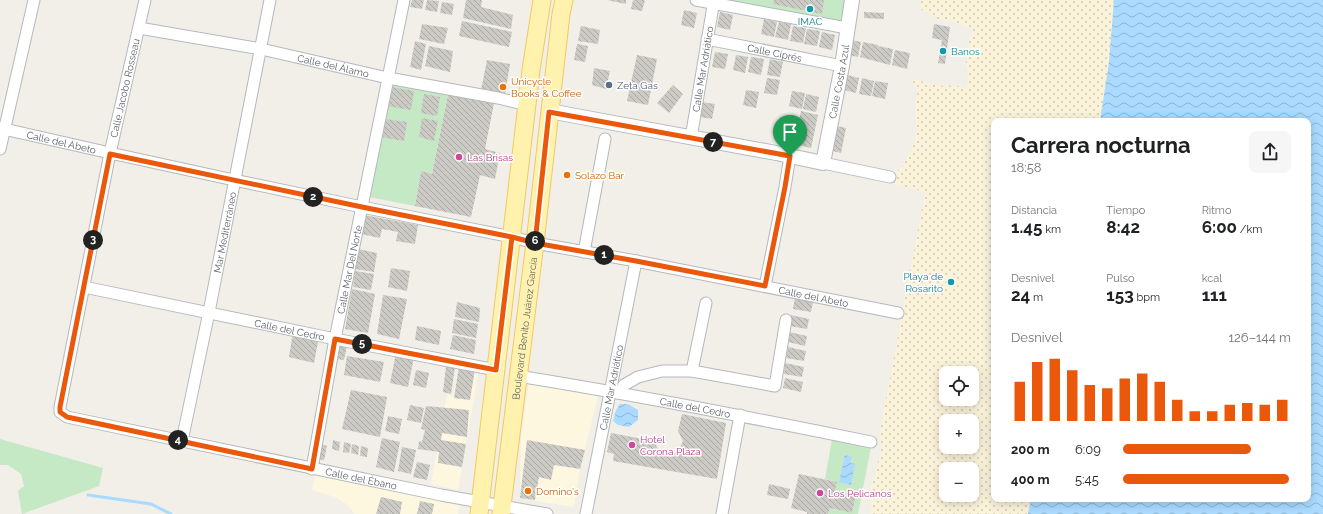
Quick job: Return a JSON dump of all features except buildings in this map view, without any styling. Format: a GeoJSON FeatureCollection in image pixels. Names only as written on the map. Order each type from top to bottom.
{"type":"FeatureCollection","features":[{"type":"Feature","properties":{"kind":"main road"},"geometry":{"type":"LineString","coordinates":[[479,508],[531,70],[542,0]]}},
{"type":"Feature","properties":{"kind":"main road","name":"Boulevard Benito Juárez García"},"geometry":{"type":"LineString","coordinates":[[501,510],[535,243],[561,14],[564,0]]}},
{"type":"Feature","properties":{"kind":"street"},"geometry":{"type":"LineString","coordinates":[[0,149],[2,128],[34,0]]}},
{"type":"Feature","properties":{"kind":"street","name":"Calle Jacobo Rosseau"},"geometry":{"type":"LineString","coordinates":[[60,412],[110,154],[145,0]]}},
{"type":"Feature","properties":{"kind":"street","name":"Mar Mediterráneo"},"geometry":{"type":"LineString","coordinates":[[182,441],[209,312],[270,0]]}},
{"type":"Feature","properties":{"kind":"street","name":"Calle Mar Del Norte"},"geometry":{"type":"LineString","coordinates":[[312,469],[335,339],[404,0]]}},
{"type":"Feature","properties":{"kind":"street"},"geometry":{"type":"LineString","coordinates":[[696,0],[714,2],[847,28]]}},
{"type":"Feature","properties":{"kind":"street","name":"Calle Costa Azul"},"geometry":{"type":"LineString","coordinates":[[824,163],[842,66],[852,0]]}},
{"type":"Feature","properties":{"kind":"street","name":"Calle Mar Adriático"},"geometry":{"type":"LineString","coordinates":[[691,138],[714,2]]}},
{"type":"Feature","properties":{"kind":"street","name":"Calle del Álamo"},"geometry":{"type":"LineString","coordinates":[[139,28],[261,49],[388,78],[498,98],[527,105]]}},
{"type":"Feature","properties":{"kind":"street","name":"Calle Ciprés"},"geometry":{"type":"LineString","coordinates":[[707,40],[842,66]]}},
{"type":"Feature","properties":{"kind":"street"},"geometry":{"type":"LineString","coordinates":[[549,112],[790,156],[890,177]]}},
{"type":"Feature","properties":{"kind":"street","name":"Calle del Abeto"},"geometry":{"type":"LineString","coordinates":[[2,128],[110,154],[535,243],[636,261],[898,313]]}},
{"type":"Feature","properties":{"kind":"street"},"geometry":{"type":"LineString","coordinates":[[584,252],[605,139]]}},
{"type":"Feature","properties":{"kind":"street"},"geometry":{"type":"LineString","coordinates":[[765,286],[790,156]]}},
{"type":"Feature","properties":{"kind":"street","name":"Calle Mar Adriático"},"geometry":{"type":"LineString","coordinates":[[586,514],[615,392],[636,261]]}},
{"type":"Feature","properties":{"kind":"street","name":"Calle del Cedro"},"geometry":{"type":"LineString","coordinates":[[84,286],[335,339],[496,370]]}},
{"type":"Feature","properties":{"kind":"street"},"geometry":{"type":"LineString","coordinates":[[692,371],[706,303]]}},
{"type":"Feature","properties":{"kind":"street"},"geometry":{"type":"LineString","coordinates":[[615,392],[638,377],[662,371],[692,371],[775,386],[786,320]]}},
{"type":"Feature","properties":{"kind":"street","name":"Calle del Cedro"},"geometry":{"type":"LineString","coordinates":[[518,376],[740,415],[871,442]]}},
{"type":"Feature","properties":{"kind":"street","name":"Calle del Ébano"},"geometry":{"type":"LineString","coordinates":[[60,412],[67,417],[312,469],[479,508],[547,514]]}},
{"type":"Feature","properties":{"kind":"street"},"geometry":{"type":"LineString","coordinates":[[722,514],[740,415]]}},
{"type":"Feature","properties":{"kind":"shaded area"},"geometry":{"type":"Polygon","coordinates":[[[459,366],[479,369],[458,490],[431,484],[447,395],[453,396],[459,366]]]}},
{"type":"Feature","properties":{"kind":"shaded area"},"geometry":{"type":"Polygon","coordinates":[[[529,379],[599,391],[580,469],[574,507],[520,498],[521,440],[529,379]]]}},
{"type":"Feature","properties":{"kind":"shaded area"},"geometry":{"type":"Polygon","coordinates":[[[315,475],[460,504],[458,514],[354,514],[345,503],[335,497],[312,490],[315,475]]]}},
{"type":"Feature","properties":{"kind":"green space"},"geometry":{"type":"Polygon","coordinates":[[[714,0],[852,0],[847,28],[714,0]]]}},
{"type":"Feature","properties":{"kind":"green space"},"geometry":{"type":"Polygon","coordinates":[[[392,83],[448,95],[432,174],[421,171],[415,206],[369,197],[392,83]]]}},
{"type":"Feature","properties":{"kind":"green space"},"geometry":{"type":"Polygon","coordinates":[[[0,439],[103,468],[99,486],[22,514],[18,491],[24,486],[21,474],[8,465],[0,465],[0,439]]]}},
{"type":"Feature","properties":{"kind":"green space"},"geometry":{"type":"Polygon","coordinates":[[[832,439],[871,447],[858,514],[828,514],[830,508],[852,513],[856,496],[835,490],[837,482],[825,479],[832,439]]]}},
{"type":"Feature","properties":{"kind":"sand","name":"Playa de Rosarito"},"geometry":{"type":"Polygon","coordinates":[[[922,0],[1114,0],[1109,62],[1100,118],[991,118],[991,502],[1030,502],[1028,514],[870,514],[872,506],[870,490],[882,445],[879,437],[925,192],[891,183],[897,171],[902,167],[913,146],[917,131],[915,114],[918,92],[910,79],[939,86],[954,86],[966,89],[969,80],[966,63],[969,38],[974,31],[968,27],[951,21],[939,20],[930,13],[922,10],[920,4],[922,0]]]}},
{"type":"Feature","properties":{"kind":"water"},"geometry":{"type":"Polygon","coordinates":[[[1114,0],[1323,0],[1323,514],[1028,514],[1030,502],[1311,502],[1311,118],[1100,118],[1109,62],[1114,0]]]}},
{"type":"Feature","properties":{"kind":"water"},"geometry":{"type":"Polygon","coordinates":[[[620,404],[628,404],[638,410],[638,420],[629,427],[618,425],[613,421],[616,410],[620,404]]]}},
{"type":"Feature","properties":{"kind":"water"},"geometry":{"type":"Polygon","coordinates":[[[845,455],[852,457],[850,463],[855,464],[851,485],[839,482],[845,455]]]}},
{"type":"Feature","properties":{"kind":"waterway"},"geometry":{"type":"LineString","coordinates":[[88,495],[151,504],[171,514]]}},
{"type":"Feature","properties":{"kind":"place","name":"IMAC"},"geometry":{"type":"Point","coordinates":[810,9]}},
{"type":"Feature","properties":{"kind":"place","name":"Banos"},"geometry":{"type":"Point","coordinates":[943,51]}},
{"type":"Feature","properties":{"kind":"place","name":"Zeta Gas"},"geometry":{"type":"Point","coordinates":[609,85]}},
{"type":"Feature","properties":{"kind":"place","name":"Unicycle Books & Coffee"},"geometry":{"type":"Point","coordinates":[503,87]}},
{"type":"Feature","properties":{"kind":"place","name":"Las Brisas"},"geometry":{"type":"Point","coordinates":[459,157]}},
{"type":"Feature","properties":{"kind":"place","name":"Solazo Bar"},"geometry":{"type":"Point","coordinates":[567,175]}},
{"type":"Feature","properties":{"kind":"place","name":"Playa de Rosarito"},"geometry":{"type":"Point","coordinates":[951,282]}},
{"type":"Feature","properties":{"kind":"place","name":"Hotel Corona Plaza"},"geometry":{"type":"Point","coordinates":[632,445]}},
{"type":"Feature","properties":{"kind":"place","name":"Domino's"},"geometry":{"type":"Point","coordinates":[528,491]}},
{"type":"Feature","properties":{"kind":"place","name":"Los Pelicanos"},"geometry":{"type":"Point","coordinates":[820,493]}},
{"type":"Feature","properties":{"kind":"route"},"geometry":{"type":"LineString","coordinates":[[790,156],[549,112],[535,243],[512,237],[496,370],[335,339],[312,469],[67,417],[60,412],[110,154],[512,237],[535,243],[765,286],[790,156]]}}]}
